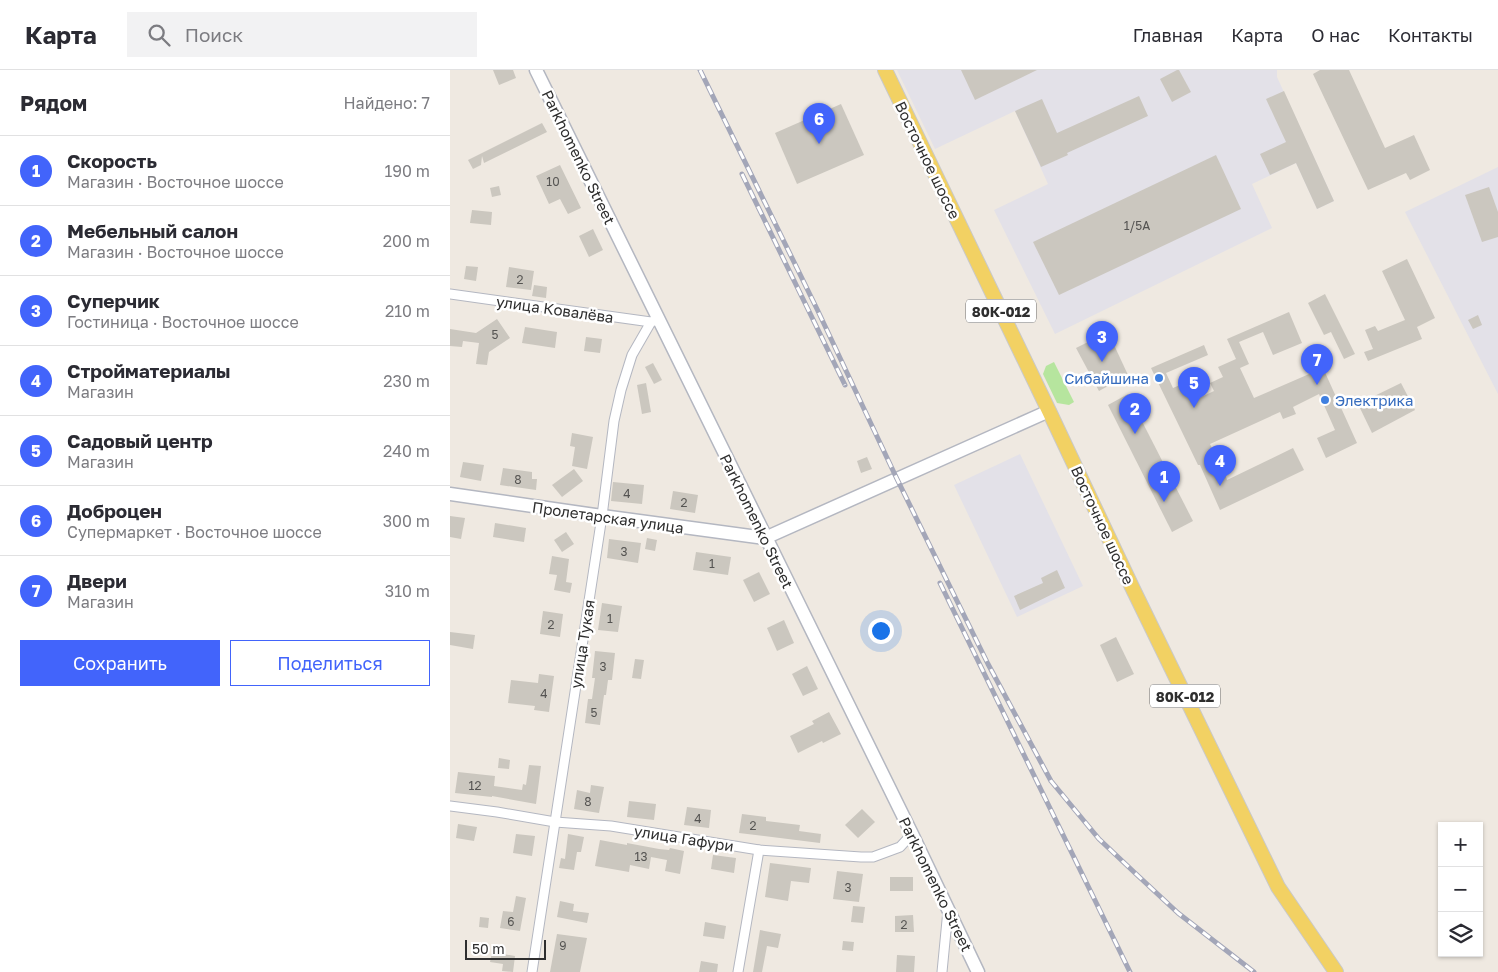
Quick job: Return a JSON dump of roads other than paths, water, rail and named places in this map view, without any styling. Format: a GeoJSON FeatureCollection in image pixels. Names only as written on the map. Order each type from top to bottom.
{"type":"FeatureCollection","features":[{"type":"Feature","properties":{"kind":"main road","name":"Parkhomenko Street"},"geometry":{"type":"LineString","coordinates":[[536,70],[655,321],[912,834],[978,972]]}},
{"type":"Feature","properties":{"kind":"main road","name":"Восточное шоссе"},"geometry":{"type":"LineString","coordinates":[[884,70],[1135,595],[1278,887],[1336,972]]}},
{"type":"Feature","properties":{"kind":"main road"},"geometry":{"type":"LineString","coordinates":[[765,538],[1049,412]]}},
{"type":"Feature","properties":{"kind":"main road","name":"Пролетарская улица"},"geometry":{"type":"LineString","coordinates":[[450,494],[765,538]]}},
{"type":"Feature","properties":{"kind":"street","name":"улица Ковалёва"},"geometry":{"type":"LineString","coordinates":[[450,294],[655,321]]}},
{"type":"Feature","properties":{"kind":"street","name":"улица Тукая"},"geometry":{"type":"LineString","coordinates":[[532,972],[602,516],[611,444],[621,390],[632,355],[655,321]]}},
{"type":"Feature","properties":{"kind":"street","name":"улица Гафури"},"geometry":{"type":"LineString","coordinates":[[450,806],[555,822],[611,826],[759,850],[861,857],[873,857],[900,847],[912,834]]}},
{"type":"Feature","properties":{"kind":"street"},"geometry":{"type":"LineString","coordinates":[[738,972],[759,850]]}},
{"type":"Feature","properties":{"kind":"street"},"geometry":{"type":"LineString","coordinates":[[942,972],[948,910]]}},
{"type":"Feature","properties":{"kind":"railway"},"geometry":{"type":"LineString","coordinates":[[700,70],[988,664],[1051,781],[1099,839],[1135,873],[1178,913],[1254,972]]}},
{"type":"Feature","properties":{"kind":"railway"},"geometry":{"type":"LineString","coordinates":[[742,174],[845,385]]}},
{"type":"Feature","properties":{"kind":"railway"},"geometry":{"type":"LineString","coordinates":[[940,583],[1130,972]]}},
{"type":"Feature","properties":{"kind":"place","name":"Доброцен"},"geometry":{"type":"Point","coordinates":[819,144]}},
{"type":"Feature","properties":{"kind":"place","name":"Суперчик"},"geometry":{"type":"Point","coordinates":[1102,362]}},
{"type":"Feature","properties":{"kind":"place","name":"Сибайшина"},"geometry":{"type":"Point","coordinates":[1159,378]}},
{"type":"Feature","properties":{"kind":"place","name":"Двери"},"geometry":{"type":"Point","coordinates":[1317,385]}},
{"type":"Feature","properties":{"kind":"place","name":"Электрика"},"geometry":{"type":"Point","coordinates":[1325,400]}},
{"type":"Feature","properties":{"kind":"place","name":"Садовый центр"},"geometry":{"type":"Point","coordinates":[1194,408]}},
{"type":"Feature","properties":{"kind":"place","name":"Мебельный салон"},"geometry":{"type":"Point","coordinates":[1135,434]}},
{"type":"Feature","properties":{"kind":"place","name":"Стройматериалы"},"geometry":{"type":"Point","coordinates":[1220,486]}},
{"type":"Feature","properties":{"kind":"place","name":"Скорость"},"geometry":{"type":"Point","coordinates":[1164,502]}}]}
